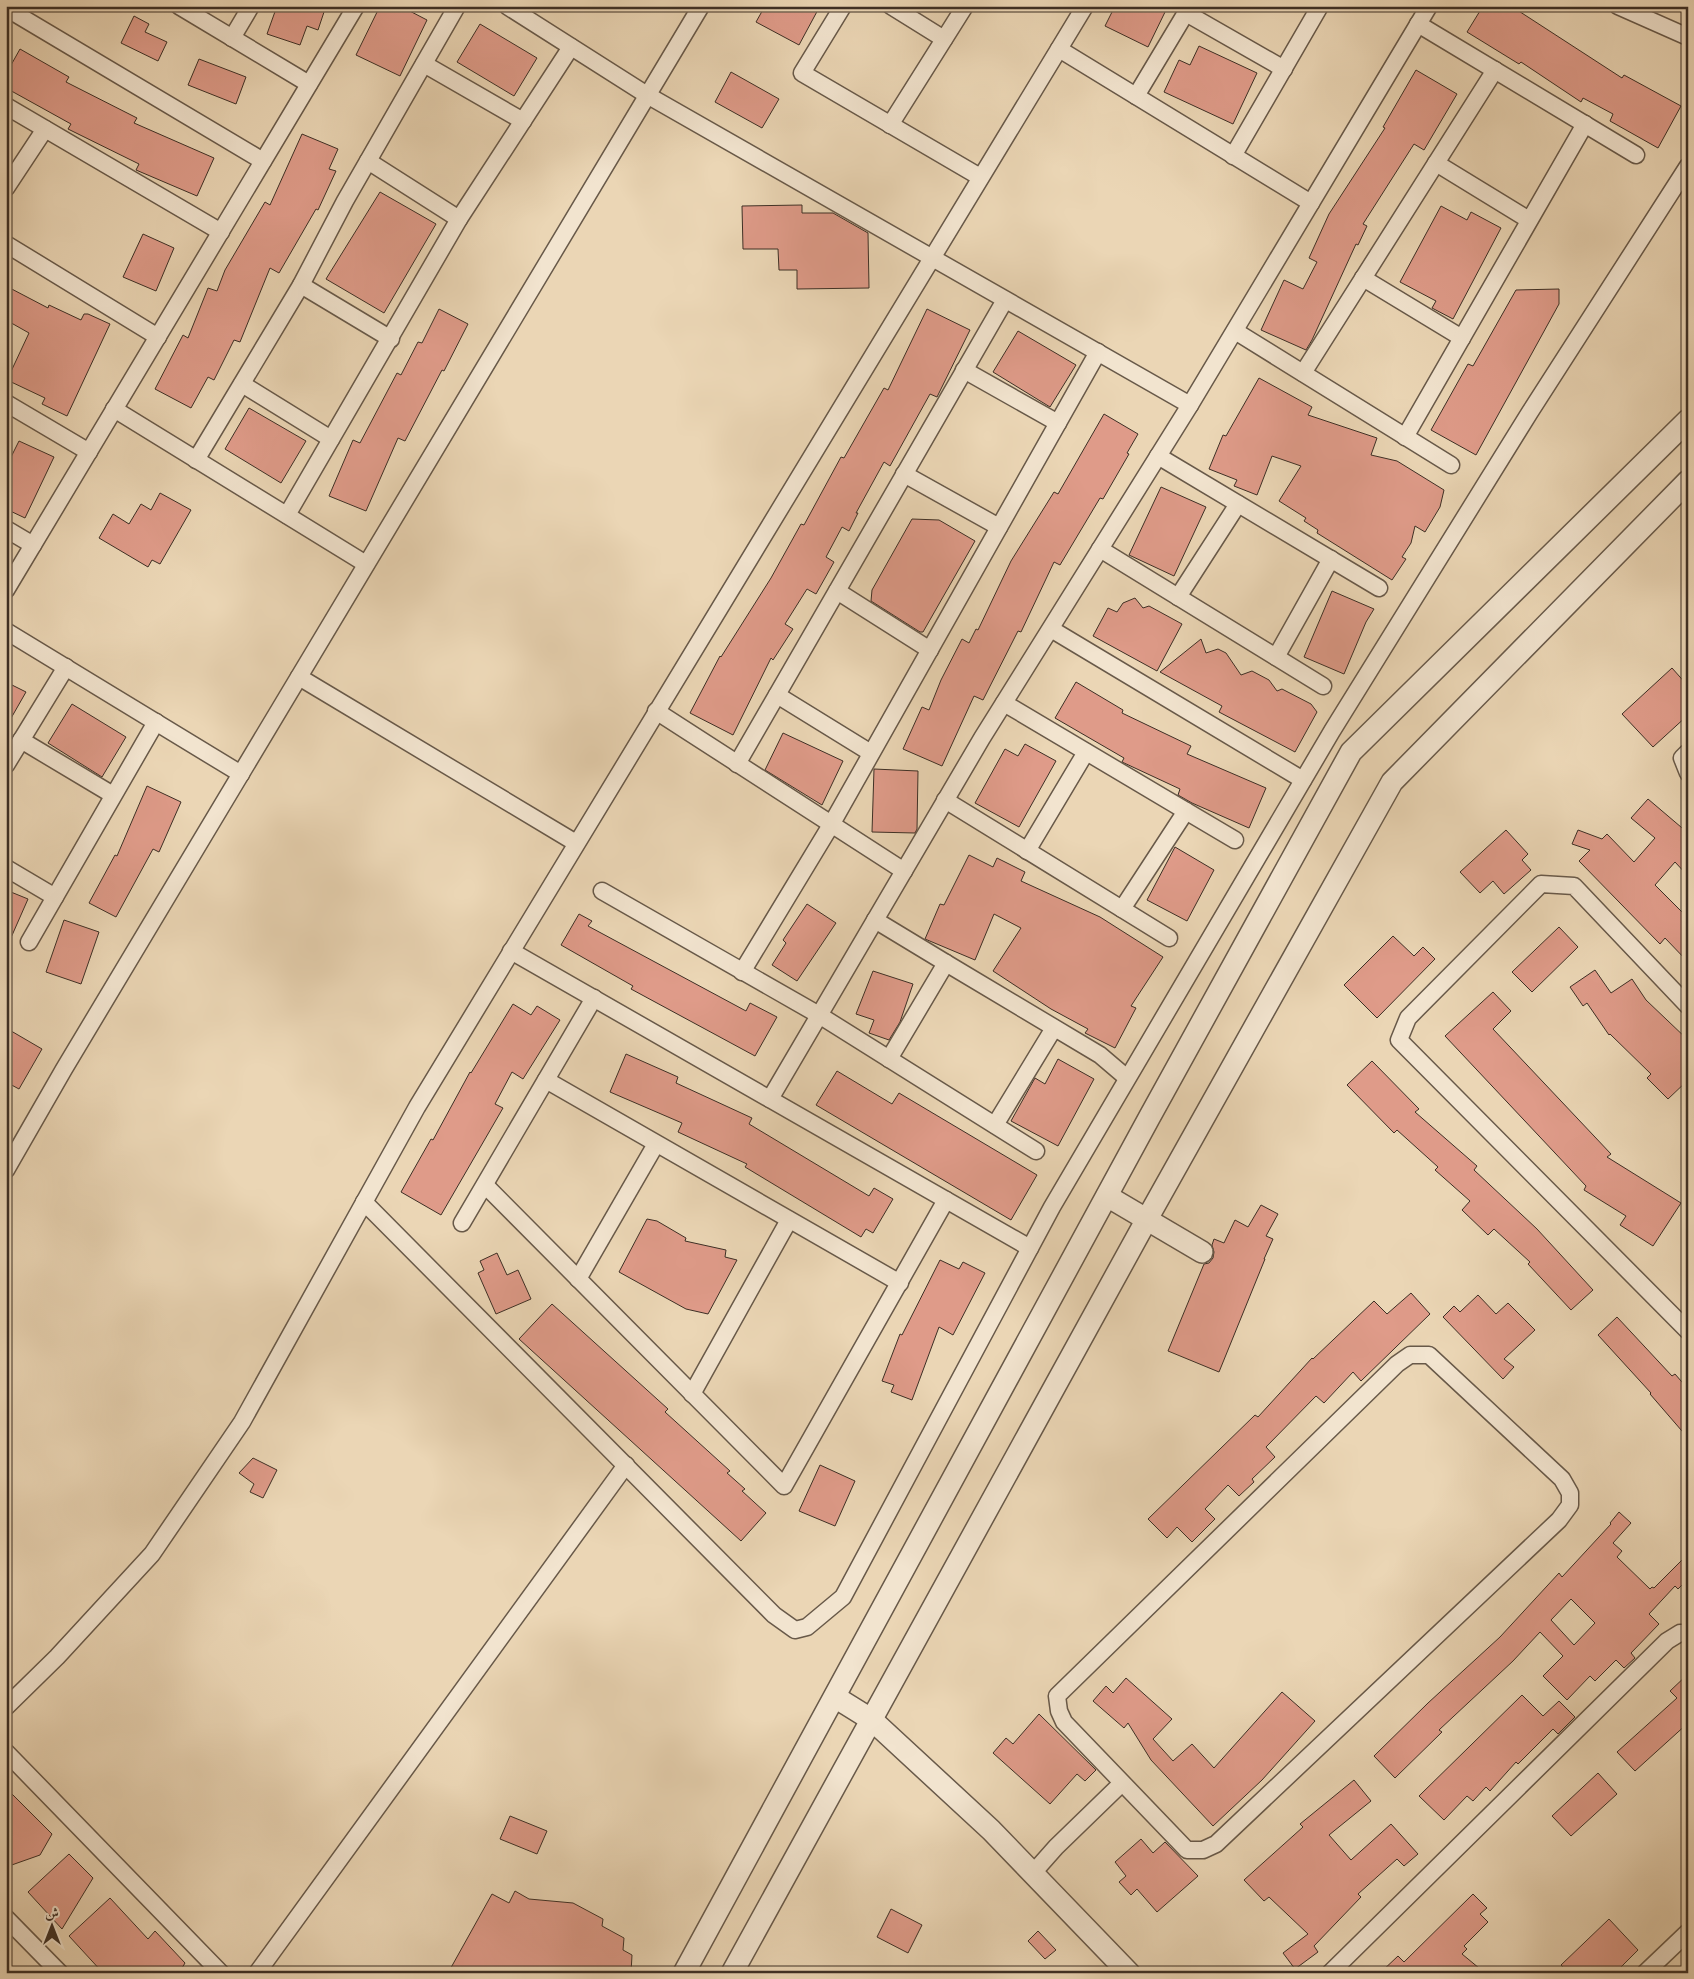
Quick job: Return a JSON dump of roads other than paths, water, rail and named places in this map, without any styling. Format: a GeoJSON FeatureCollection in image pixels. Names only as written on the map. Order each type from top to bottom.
{"type":"FeatureCollection","features":[{"type":"Feature","properties":{"kind":"street"},"geometry":{"type":"LineString","coordinates":[[179,6],[309,84]]}},
{"type":"Feature","properties":{"kind":"street"},"geometry":{"type":"LineString","coordinates":[[232,38],[252,6]]}},
{"type":"Feature","properties":{"kind":"street"},"geometry":{"type":"LineString","coordinates":[[6,590],[356,6]]}},
{"type":"Feature","properties":{"kind":"street"},"geometry":{"type":"LineString","coordinates":[[196,460],[301,285],[368,161],[457,6]]}},
{"type":"Feature","properties":{"kind":"street"},"geometry":{"type":"LineString","coordinates":[[507,6],[647,95],[1190,406]]}},
{"type":"Feature","properties":{"kind":"street"},"geometry":{"type":"LineString","coordinates":[[6,1170],[64,1069],[700,6]]}},
{"type":"Feature","properties":{"kind":"street"},"geometry":{"type":"LineString","coordinates":[[844,6],[802,73],[980,178]]}},
{"type":"Feature","properties":{"kind":"street"},"geometry":{"type":"LineString","coordinates":[[891,6],[944,39]]}},
{"type":"Feature","properties":{"kind":"street"},"geometry":{"type":"LineString","coordinates":[[890,125],[965,6]]}},
{"type":"Feature","properties":{"kind":"street"},"geometry":{"type":"LineString","coordinates":[[6,1707],[57,1657],[152,1554],[242,1422],[417,1107],[1085,6]]}},
{"type":"Feature","properties":{"kind":"street"},"geometry":{"type":"LineString","coordinates":[[1234,156],[1320,6]]}},
{"type":"Feature","properties":{"kind":"street"},"geometry":{"type":"LineString","coordinates":[[770,1099],[945,800],[1190,406],[1429,6]]}},
{"type":"Feature","properties":{"kind":"street"},"geometry":{"type":"LineString","coordinates":[[1618,6],[1688,37]]}},
{"type":"Feature","properties":{"kind":"street"},"geometry":{"type":"LineString","coordinates":[[6,8],[263,161]]}},
{"type":"Feature","properties":{"kind":"street"},"geometry":{"type":"LineString","coordinates":[[1136,96],[1188,10],[1284,70]]}},
{"type":"Feature","properties":{"kind":"street"},"geometry":{"type":"LineString","coordinates":[[1418,24],[1636,155]]}},
{"type":"Feature","properties":{"kind":"street"},"geometry":{"type":"LineString","coordinates":[[287,515],[459,220],[571,47]]}},
{"type":"Feature","properties":{"kind":"street"},"geometry":{"type":"LineString","coordinates":[[1059,49],[1311,203]]}},
{"type":"Feature","properties":{"kind":"street"},"geometry":{"type":"LineString","coordinates":[[424,64],[523,121]]}},
{"type":"Feature","properties":{"kind":"street"},"geometry":{"type":"LineString","coordinates":[[1303,374],[1495,70]]}},
{"type":"Feature","properties":{"kind":"street"},"geometry":{"type":"LineString","coordinates":[[6,106],[221,232]]}},
{"type":"Feature","properties":{"kind":"street"},"geometry":{"type":"LineString","coordinates":[[1405,437],[1585,124]]}},
{"type":"Feature","properties":{"kind":"street"},"geometry":{"type":"LineString","coordinates":[[6,188],[45,129]]}},
{"type":"Feature","properties":{"kind":"street"},"geometry":{"type":"LineString","coordinates":[[368,161],[459,220]]}},
{"type":"Feature","properties":{"kind":"street"},"geometry":{"type":"LineString","coordinates":[[1436,163],[1529,220]]}},
{"type":"Feature","properties":{"kind":"street"},"geometry":{"type":"LineString","coordinates":[[364,1202],[774,1615],[795,1630],[807,1627],[842,1597],[1030,1248],[1127,1078],[1303,780],[1525,420],[1688,166]]}},
{"type":"Feature","properties":{"kind":"street"},"geometry":{"type":"LineString","coordinates":[[6,244],[158,337]]}},
{"type":"Feature","properties":{"kind":"street"},"geometry":{"type":"LineString","coordinates":[[1363,278],[1462,338]]}},
{"type":"Feature","properties":{"kind":"street"},"geometry":{"type":"LineString","coordinates":[[301,285],[391,339]]}},
{"type":"Feature","properties":{"kind":"street"},"geometry":{"type":"LineString","coordinates":[[737,764],[1005,300]]}},
{"type":"Feature","properties":{"kind":"street"},"geometry":{"type":"LineString","coordinates":[[1235,332],[1451,465]]}},
{"type":"Feature","properties":{"kind":"street"},"geometry":{"type":"LineString","coordinates":[[742,972],[831,824],[1098,352]]}},
{"type":"Feature","properties":{"kind":"street"},"geometry":{"type":"LineString","coordinates":[[964,370],[1058,423]]}},
{"type":"Feature","properties":{"kind":"street"},"geometry":{"type":"LineString","coordinates":[[242,384],[331,439]]}},
{"type":"Feature","properties":{"kind":"street"},"geometry":{"type":"LineString","coordinates":[[7,405],[89,452]]}},
{"type":"Feature","properties":{"kind":"street"},"geometry":{"type":"LineString","coordinates":[[114,409],[366,564]]}},
{"type":"Feature","properties":{"kind":"street"},"geometry":{"type":"LineString","coordinates":[[684,1973],[1351,752],[1688,420]]}},
{"type":"Feature","properties":{"kind":"street"},"geometry":{"type":"LineString","coordinates":[[1158,456],[1379,588]]}},
{"type":"Feature","properties":{"kind":"street"},"geometry":{"type":"LineString","coordinates":[[904,474],[999,528]]}},
{"type":"Feature","properties":{"kind":"street"},"geometry":{"type":"LineString","coordinates":[[732,1973],[1147,1219],[1392,782],[1688,480]]}},
{"type":"Feature","properties":{"kind":"street"},"geometry":{"type":"LineString","coordinates":[[1178,597],[1238,504]]}},
{"type":"Feature","properties":{"kind":"street"},"geometry":{"type":"LineString","coordinates":[[6,529],[33,545]]}},
{"type":"Feature","properties":{"kind":"street"},"geometry":{"type":"LineString","coordinates":[[1100,549],[1323,686]]}},
{"type":"Feature","properties":{"kind":"street"},"geometry":{"type":"LineString","coordinates":[[1276,657],[1330,560]]}},
{"type":"Feature","properties":{"kind":"street"},"geometry":{"type":"LineString","coordinates":[[837,591],[930,650]]}},
{"type":"Feature","properties":{"kind":"street"},"geometry":{"type":"LineString","coordinates":[[1051,628],[1303,780]]}},
{"type":"Feature","properties":{"kind":"street"},"geometry":{"type":"LineString","coordinates":[[6,631],[241,774]]}},
{"type":"Feature","properties":{"kind":"street"},"geometry":{"type":"LineString","coordinates":[[6,765],[66,667]]}},
{"type":"Feature","properties":{"kind":"street"},"geometry":{"type":"LineString","coordinates":[[299,677],[576,843]]}},
{"type":"Feature","properties":{"kind":"street"},"geometry":{"type":"LineString","coordinates":[[777,695],[871,753]]}},
{"type":"Feature","properties":{"kind":"street"},"geometry":{"type":"LineString","coordinates":[[1004,703],[1235,840]]}},
{"type":"Feature","properties":{"kind":"street"},"geometry":{"type":"LineString","coordinates":[[656,711],[904,871]]}},
{"type":"Feature","properties":{"kind":"street"},"geometry":{"type":"LineString","coordinates":[[29,942],[156,722]]}},
{"type":"Feature","properties":{"kind":"street"},"geometry":{"type":"LineString","coordinates":[[22,740],[113,795]]}},
{"type":"Feature","properties":{"kind":"street"},"geometry":{"type":"LineString","coordinates":[[1027,851],[1086,752]]}},
{"type":"Feature","properties":{"kind":"street"},"geometry":{"type":"LineString","coordinates":[[1688,752],[1682,758],[1688,773]]}},
{"type":"Feature","properties":{"kind":"street"},"geometry":{"type":"LineString","coordinates":[[945,800],[1169,938]]}},
{"type":"Feature","properties":{"kind":"street"},"geometry":{"type":"LineString","coordinates":[[1122,910],[1186,812]]}},
{"type":"Feature","properties":{"kind":"street"},"geometry":{"type":"LineString","coordinates":[[6,868],[55,897]]}},
{"type":"Feature","properties":{"kind":"street"},"geometry":{"type":"LineString","coordinates":[[1688,1006],[1574,886],[1540,884],[1408,1018],[1399,1040],[1688,1331]]}},
{"type":"Feature","properties":{"kind":"street"},"geometry":{"type":"LineString","coordinates":[[602,892],[819,1015],[1036,1151]]}},
{"type":"Feature","properties":{"kind":"street"},"geometry":{"type":"LineString","coordinates":[[875,920],[1100,1055],[1127,1078]]}},
{"type":"Feature","properties":{"kind":"street"},"geometry":{"type":"LineString","coordinates":[[866,936],[902,936]]}},
{"type":"Feature","properties":{"kind":"street"},"geometry":{"type":"LineString","coordinates":[[511,951],[1030,1248]]}},
{"type":"Feature","properties":{"kind":"street"},"geometry":{"type":"LineString","coordinates":[[889,1059],[946,963]]}},
{"type":"Feature","properties":{"kind":"street"},"geometry":{"type":"LineString","coordinates":[[462,1223],[594,998]]}},
{"type":"Feature","properties":{"kind":"street"},"geometry":{"type":"LineString","coordinates":[[995,1125],[1054,1028]]}},
{"type":"Feature","properties":{"kind":"street"},"geometry":{"type":"LineString","coordinates":[[546,1080],[900,1283]]}},
{"type":"Feature","properties":{"kind":"street"},"geometry":{"type":"LineString","coordinates":[[578,1279],[656,1144]]}},
{"type":"Feature","properties":{"kind":"street"},"geometry":{"type":"LineString","coordinates":[[484,1185],[784,1486],[946,1200]]}},
{"type":"Feature","properties":{"kind":"street"},"geometry":{"type":"LineString","coordinates":[[1107,1196],[1202,1252]]}},
{"type":"Feature","properties":{"kind":"street"},"geometry":{"type":"LineString","coordinates":[[692,1394],[789,1220]]}},
{"type":"Feature","properties":{"kind":"street"},"geometry":{"type":"LineString","coordinates":[[1410,1355],[1429,1355],[1562,1479],[1570,1493],[1570,1505],[1559,1520],[1216,1844],[1203,1850],[1187,1850],[1122,1783],[1064,1722],[1059,1711],[1058,1696],[1397,1364],[1410,1355]]}},
{"type":"Feature","properties":{"kind":"street"},"geometry":{"type":"LineString","coordinates":[[257,1973],[626,1465]]}},
{"type":"Feature","properties":{"kind":"street"},"geometry":{"type":"LineString","coordinates":[[1330,1973],[1668,1641],[1680,1633],[1688,1633]]}},
{"type":"Feature","properties":{"kind":"street"},"geometry":{"type":"LineString","coordinates":[[835,1697],[872,1720],[991,1830],[1130,1973]]}},
{"type":"Feature","properties":{"kind":"street"},"geometry":{"type":"LineString","coordinates":[[6,1752],[221,1973]]}},
{"type":"Feature","properties":{"kind":"street"},"geometry":{"type":"LineString","coordinates":[[1033,1873],[1056,1847],[1122,1783]]}},
{"type":"Feature","properties":{"kind":"street"},"geometry":{"type":"LineString","coordinates":[[6,1918],[60,1973]]}},
{"type":"Feature","properties":{"kind":"street"},"geometry":{"type":"LineString","coordinates":[[1645,1973],[1688,1932]]}}]}
